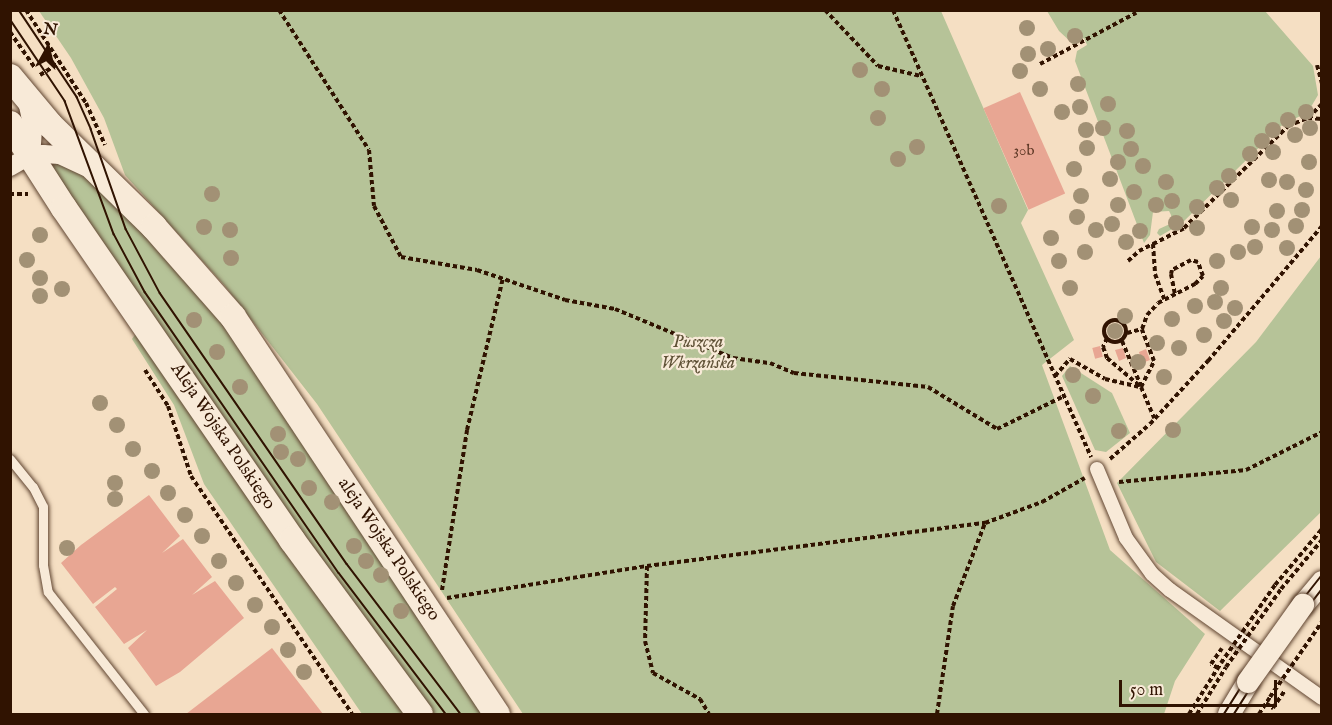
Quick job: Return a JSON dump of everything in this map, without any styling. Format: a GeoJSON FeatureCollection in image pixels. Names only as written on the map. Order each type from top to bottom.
{"type":"FeatureCollection","features":[{"type":"Feature","properties":{"kind":"main road"},"geometry":{"type":"LineString","coordinates":[[10,77],[26,99],[98,174]]}},
{"type":"Feature","properties":{"kind":"main road","name":"Aleja Wojska Polskiego"},"geometry":{"type":"LineString","coordinates":[[10,124],[21,161],[71,218],[292,540],[420,714]]}},
{"type":"Feature","properties":{"kind":"main road","name":"aleja Wojska Polskiego"},"geometry":{"type":"LineString","coordinates":[[98,174],[154,227],[207,285],[251,342],[497,714]]}},
{"type":"Feature","properties":{"kind":"street"},"geometry":{"type":"LineString","coordinates":[[26,99],[33,129],[21,161],[60,155],[98,174]]}},
{"type":"Feature","properties":{"kind":"street"},"geometry":{"type":"LineString","coordinates":[[1097,470],[1126,538],[1152,574],[1170,590],[1322,698]]}},
{"type":"Feature","properties":{"kind":"street"},"geometry":{"type":"LineString","coordinates":[[1229,714],[1248,682],[1303,604],[1322,582]]}},
{"type":"Feature","properties":{"kind":"lane"},"geometry":{"type":"LineString","coordinates":[[10,459],[33,487],[43,507],[43,565],[48,592],[144,714]]}},
{"type":"Feature","properties":{"kind":"path"},"geometry":{"type":"LineString","coordinates":[[10,32],[40,76],[59,60],[26,10]]}},
{"type":"Feature","properties":{"kind":"path"},"geometry":{"type":"LineString","coordinates":[[279,10],[369,150],[374,206],[401,258],[477,270],[565,300],[615,309],[734,358],[770,363],[794,373],[928,387],[997,429],[1064,396]]}},
{"type":"Feature","properties":{"kind":"path"},"geometry":{"type":"LineString","coordinates":[[825,10],[878,66],[922,76]]}},
{"type":"Feature","properties":{"kind":"path"},"geometry":{"type":"LineString","coordinates":[[893,10],[1097,470],[1112,482],[1246,470],[1322,432]]}},
{"type":"Feature","properties":{"kind":"path"},"geometry":{"type":"LineString","coordinates":[[1040,64],[1136,13]]}},
{"type":"Feature","properties":{"kind":"path"},"geometry":{"type":"LineString","coordinates":[[1317,65],[1322,84]]}},
{"type":"Feature","properties":{"kind":"path"},"geometry":{"type":"LineString","coordinates":[[1308,118],[1322,104]]}},
{"type":"Feature","properties":{"kind":"path"},"geometry":{"type":"LineString","coordinates":[[1128,261],[1139,251],[1184,228],[1288,126],[1308,118],[1322,118]]}},
{"type":"Feature","properties":{"kind":"path"},"geometry":{"type":"LineString","coordinates":[[12,192],[28,194],[35,203]]}},
{"type":"Feature","properties":{"kind":"path"},"geometry":{"type":"LineString","coordinates":[[503,278],[467,430],[440,599],[647,566],[985,523],[1042,502],[1097,470],[1154,418],[1208,361],[1322,226]]}},
{"type":"Feature","properties":{"kind":"path"},"geometry":{"type":"LineString","coordinates":[[1153,244],[1155,274],[1164,299]]}},
{"type":"Feature","properties":{"kind":"path"},"geometry":{"type":"LineString","coordinates":[[1141,387],[1154,361],[1142,329],[1152,308],[1164,299],[1175,294],[1195,284],[1203,276],[1198,262],[1191,260],[1170,274],[1175,294]]}},
{"type":"Feature","properties":{"kind":"path"},"geometry":{"type":"LineString","coordinates":[[1127,333],[1121,322],[1112,320],[1104,330],[1107,338],[1114,343],[1122,340],[1127,333],[1142,329]]}},
{"type":"Feature","properties":{"kind":"path"},"geometry":{"type":"LineString","coordinates":[[1107,338],[1103,347],[1107,358],[1141,387]]}},
{"type":"Feature","properties":{"kind":"path"},"geometry":{"type":"LineString","coordinates":[[1122,340],[1154,418]]}},
{"type":"Feature","properties":{"kind":"path"},"geometry":{"type":"LineString","coordinates":[[1055,376],[1070,359],[1105,379],[1141,387]]}},
{"type":"Feature","properties":{"kind":"path"},"geometry":{"type":"LineString","coordinates":[[143,367],[168,406],[191,476],[352,714]]}},
{"type":"Feature","properties":{"kind":"path"},"geometry":{"type":"LineString","coordinates":[[937,714],[953,606],[985,523]]}},
{"type":"Feature","properties":{"kind":"path"},"geometry":{"type":"LineString","coordinates":[[1189,714],[1275,585],[1322,529]]}},
{"type":"Feature","properties":{"kind":"path"},"geometry":{"type":"LineString","coordinates":[[1197,714],[1226,667],[1281,589],[1322,540]]}},
{"type":"Feature","properties":{"kind":"path"},"geometry":{"type":"LineString","coordinates":[[647,566],[645,641],[653,673],[700,699],[709,714]]}},
{"type":"Feature","properties":{"kind":"path"},"geometry":{"type":"LineString","coordinates":[[1259,714],[1322,622]]}},
{"type":"Feature","properties":{"kind":"path"},"geometry":{"type":"LineString","coordinates":[[1218,668],[1211,664],[1221,650]]}},
{"type":"Feature","properties":{"kind":"path"},"geometry":{"type":"LineString","coordinates":[[1266,703],[1273,708],[1283,693]]}},
{"type":"Feature","properties":{"kind":"green space","name":"Puszcza Wkrzańska"},"geometry":{"type":"Polygon","coordinates":[[[39,11],[941,11],[1028,210],[1021,223],[1074,340],[1042,365],[1110,550],[1205,634],[1175,681],[1164,714],[523,714],[317,404],[225,286],[125,175],[104,118],[71,58],[39,11]]]}},
{"type":"Feature","properties":{"kind":"green space"},"geometry":{"type":"Polygon","coordinates":[[[1047,11],[1265,11],[1313,66],[1318,95],[1308,112],[1281,126],[1181,224],[1160,236],[1157,233],[1159,229],[1172,223],[1171,215],[1169,211],[1153,212],[1150,235],[1144,243],[1075,61],[1077,51],[1087,45],[1084,38],[1073,44],[1059,31],[1047,11]]]}},
{"type":"Feature","properties":{"kind":"green space"},"geometry":{"type":"Polygon","coordinates":[[[67,161],[130,219],[238,342],[484,714],[434,714],[317,555],[53,168],[52,163],[67,161]]]}},
{"type":"Feature","properties":{"kind":"green space"},"geometry":{"type":"Polygon","coordinates":[[[1321,256],[1321,512],[1220,611],[1156,562],[1117,483],[1256,342],[1321,256]]]}},
{"type":"Feature","properties":{"kind":"green space"},"geometry":{"type":"Polygon","coordinates":[[[137,332],[406,714],[362,714],[204,484],[174,405],[132,339],[137,332]]]}},
{"type":"Feature","properties":{"kind":"green space"},"geometry":{"type":"Polygon","coordinates":[[[1070,366],[1112,393],[1130,433],[1106,452],[1095,450],[1062,376],[1070,366]]]}},
{"type":"Feature","properties":{"kind":"building"},"geometry":{"type":"Polygon","coordinates":[[[1020,92],[1065,193],[1029,210],[983,108],[1020,92]]]}},
{"type":"Feature","properties":{"kind":"building"},"geometry":{"type":"Polygon","coordinates":[[[1100,346],[1103,357],[1095,359],[1092,348],[1100,346]]]}},
{"type":"Feature","properties":{"kind":"building"},"geometry":{"type":"Polygon","coordinates":[[[1123,348],[1126,358],[1119,361],[1115,350],[1123,348]]]}},
{"type":"Feature","properties":{"kind":"building"},"geometry":{"type":"Polygon","coordinates":[[[1146,349],[1150,360],[1142,363],[1139,352],[1146,349]]]}},
{"type":"Feature","properties":{"kind":"building"},"geometry":{"type":"Polygon","coordinates":[[[149,495],[180,536],[162,553],[183,539],[212,577],[192,595],[215,581],[244,618],[180,672],[156,686],[128,648],[147,630],[124,644],[95,607],[117,589],[115,587],[93,604],[61,563],[81,545],[149,495]]]}},
{"type":"Feature","properties":{"kind":"building"},"geometry":{"type":"Polygon","coordinates":[[[272,648],[323,714],[186,714],[272,648]]]}},
{"type":"Feature","properties":{"kind":"tram line"},"geometry":{"type":"LineString","coordinates":[[19,10],[77,97],[91,129],[126,229],[160,293],[347,564],[461,714]]}},
{"type":"Feature","properties":{"kind":"tram line"},"geometry":{"type":"LineString","coordinates":[[10,19],[65,101],[114,234],[145,292],[339,573],[446,714]]}},
{"type":"Feature","properties":{"kind":"tram line"},"geometry":{"type":"LineString","coordinates":[[1224,714],[1270,641],[1322,575]]}},
{"type":"Feature","properties":{"kind":"tram line"},"geometry":{"type":"LineString","coordinates":[[1234,714],[1270,657],[1322,589]]}}]}
